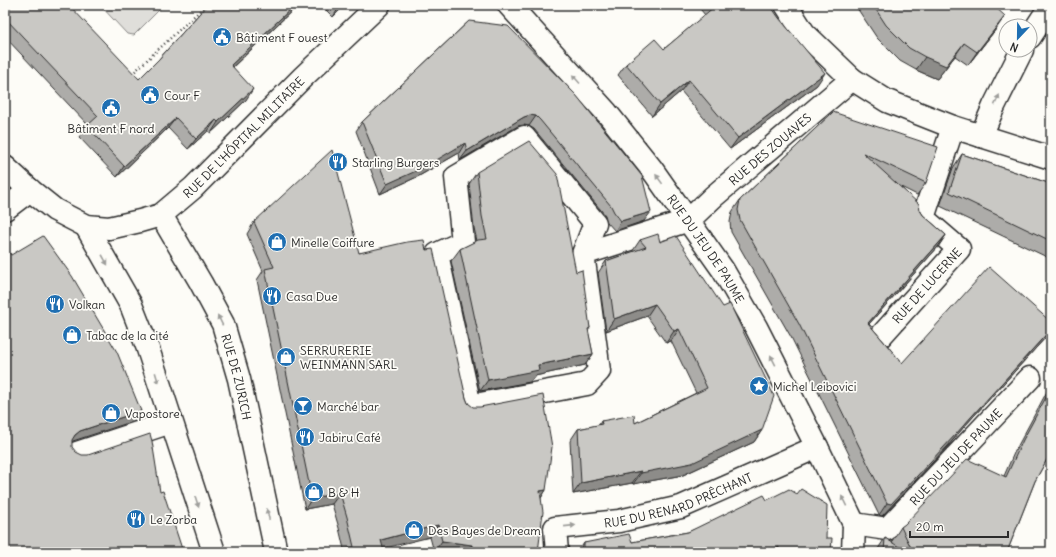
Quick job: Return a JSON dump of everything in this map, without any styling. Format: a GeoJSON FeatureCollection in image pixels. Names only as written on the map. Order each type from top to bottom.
{"type":"FeatureCollection","features":[{"type":"Feature","properties":{"kind":"street","name":"RUE DE L'HÔPITAL MILITAIRE"},"geometry":{"type":"LineString","coordinates":[[86,226],[109,228],[161,215],[193,188],[303,77],[379,5]]}},
{"type":"Feature","properties":{"kind":"street","name":"RUE DU JEU DE PAUME"},"geometry":{"type":"LineString","coordinates":[[509,5],[607,114],[651,168],[723,270],[756,327],[817,446],[854,524],[853,552]]}},
{"type":"Feature","properties":{"kind":"street"},"geometry":{"type":"LineString","coordinates":[[786,5],[804,33],[852,79],[887,101],[981,136],[1051,158]]}},
{"type":"Feature","properties":{"kind":"street"},"geometry":{"type":"LineString","coordinates":[[1038,25],[1051,5]]}},
{"type":"Feature","properties":{"kind":"street"},"geometry":{"type":"LineString","coordinates":[[981,136],[1018,58]]}},
{"type":"Feature","properties":{"kind":"street","name":"RUE DES ZOUAVES"},"geometry":{"type":"LineString","coordinates":[[688,220],[852,79]]}},
{"type":"Feature","properties":{"kind":"street","name":"RUE DE LUCERNE"},"geometry":{"type":"LineString","coordinates":[[878,338],[959,249],[923,218],[953,126]]}},
{"type":"Feature","properties":{"kind":"street"},"geometry":{"type":"LineString","coordinates":[[524,137],[595,223],[582,254],[600,371],[587,384],[470,406],[437,254],[463,242],[456,177],[524,137]]}},
{"type":"Feature","properties":{"kind":"street"},"geometry":{"type":"LineString","coordinates":[[5,167],[54,210],[86,226],[131,306],[147,346],[214,552]]}},
{"type":"Feature","properties":{"kind":"street"},"geometry":{"type":"LineString","coordinates":[[5,209],[30,190]]}},
{"type":"Feature","properties":{"kind":"street","name":"RUE DE ZURICH"},"geometry":{"type":"LineString","coordinates":[[161,215],[223,324],[239,379],[276,552]]}},
{"type":"Feature","properties":{"kind":"street"},"geometry":{"type":"LineString","coordinates":[[582,254],[688,220]]}},
{"type":"Feature","properties":{"kind":"street","name":"RUE DU JEU DE PAUME"},"geometry":{"type":"LineString","coordinates":[[854,524],[887,529],[1030,378]]}},
{"type":"Feature","properties":{"kind":"street"},"geometry":{"type":"LineString","coordinates":[[77,453],[171,422]]}},
{"type":"Feature","properties":{"kind":"street","name":"RUE DU RENARD PRÊCHANT"},"geometry":{"type":"LineString","coordinates":[[556,552],[555,528],[619,521],[681,507],[817,446]]}},
{"type":"Feature","properties":{"kind":"path"},"geometry":{"type":"LineString","coordinates":[[127,78],[206,5]]}},
{"type":"Feature","properties":{"kind":"shaded area"},"geometry":{"type":"Polygon","coordinates":[[[100,5],[164,5],[134,35],[127,34],[100,5]]]}},
{"type":"Feature","properties":{"kind":"building","name":"Cour F"},"geometry":{"type":"Polygon","coordinates":[[[5,5],[69,5],[139,79],[207,5],[295,5],[231,65],[253,89],[218,122],[216,120],[196,139],[176,118],[124,166],[87,126],[98,116],[5,18],[5,5]]]}},
{"type":"Feature","properties":{"kind":"building"},"geometry":{"type":"Polygon","coordinates":[[[714,5],[770,5],[825,73],[738,138],[689,80],[660,104],[626,64],[655,39],[664,49],[715,6],[714,5]]]}},
{"type":"Feature","properties":{"kind":"building"},"geometry":{"type":"Polygon","coordinates":[[[873,5],[995,5],[994,6],[1005,16],[1003,18],[998,18],[998,25],[977,52],[964,43],[946,66],[909,48],[886,25],[873,5]]]}},
{"type":"Feature","properties":{"kind":"building"},"geometry":{"type":"Polygon","coordinates":[[[469,21],[508,26],[576,95],[642,176],[651,212],[621,221],[611,206],[540,120],[536,116],[530,115],[524,117],[467,151],[465,143],[425,167],[387,184],[362,122],[469,21]]]}},
{"type":"Feature","properties":{"kind":"building"},"geometry":{"type":"Polygon","coordinates":[[[833,112],[938,147],[926,183],[863,153],[919,204],[923,215],[946,235],[868,323],[902,363],[989,267],[1051,322],[1051,329],[891,504],[887,503],[799,324],[740,220],[738,210],[740,200],[833,112]]]}},
{"type":"Feature","properties":{"kind":"building"},"geometry":{"type":"Polygon","coordinates":[[[529,141],[557,174],[576,272],[582,270],[590,328],[588,329],[593,354],[538,365],[539,370],[488,380],[460,249],[478,240],[487,239],[482,216],[477,172],[529,141]]]}},
{"type":"Feature","properties":{"kind":"building"},"geometry":{"type":"Polygon","coordinates":[[[332,150],[359,253],[407,242],[424,240],[426,250],[433,249],[468,403],[473,407],[480,407],[543,395],[552,447],[546,490],[540,491],[543,512],[538,552],[472,552],[472,545],[442,541],[438,525],[381,540],[384,552],[332,552],[354,547],[347,517],[340,493],[312,498],[265,269],[274,267],[254,222],[332,150]]]}},
{"type":"Feature","properties":{"kind":"building"},"geometry":{"type":"Polygon","coordinates":[[[962,154],[1051,184],[1051,241],[949,192],[962,154]]]}},
{"type":"Feature","properties":{"kind":"building"},"geometry":{"type":"Polygon","coordinates":[[[658,234],[660,242],[676,236],[723,307],[730,304],[774,396],[762,430],[692,463],[581,483],[578,429],[602,424],[601,421],[634,415],[635,423],[707,388],[679,329],[674,331],[655,304],[614,319],[606,261],[646,247],[640,240],[658,234]]]}},
{"type":"Feature","properties":{"kind":"building"},"geometry":{"type":"Polygon","coordinates":[[[43,236],[72,276],[117,352],[141,411],[80,431],[72,440],[72,447],[76,452],[82,455],[88,455],[150,434],[160,492],[163,491],[183,552],[5,552],[5,247],[11,255],[43,236]]]}},
{"type":"Feature","properties":{"kind":"building"},"geometry":{"type":"Polygon","coordinates":[[[1051,388],[1051,452],[1035,481],[1007,552],[913,552],[901,527],[967,459],[1006,477],[1023,440],[1051,388]]]}},
{"type":"Feature","properties":{"kind":"building"},"geometry":{"type":"Polygon","coordinates":[[[789,489],[797,494],[801,489],[827,505],[826,538],[832,538],[831,552],[779,552],[779,547],[768,552],[584,552],[584,543],[629,534],[632,542],[688,532],[764,495],[767,500],[789,489]]]}},
{"type":"Feature","properties":{"kind":"building"},"geometry":{"type":"Polygon","coordinates":[[[885,538],[907,552],[884,552],[885,538]]]}},
{"type":"Feature","properties":{"kind":"place","name":"Bâtiment F ouest"},"geometry":{"type":"Point","coordinates":[222,37]}},
{"type":"Feature","properties":{"kind":"place","name":"Cour F"},"geometry":{"type":"Point","coordinates":[150,95]}},
{"type":"Feature","properties":{"kind":"place","name":"Bâtiment F nord"},"geometry":{"type":"Point","coordinates":[111,108]}},
{"type":"Feature","properties":{"kind":"place","name":"Starling Burgers"},"geometry":{"type":"Point","coordinates":[338,162]}},
{"type":"Feature","properties":{"kind":"place","name":"Minelle Coiffure"},"geometry":{"type":"Point","coordinates":[277,242]}},
{"type":"Feature","properties":{"kind":"place","name":"Casa Due"},"geometry":{"type":"Point","coordinates":[272,296]}},
{"type":"Feature","properties":{"kind":"place","name":"Volkan"},"geometry":{"type":"Point","coordinates":[55,304]}},
{"type":"Feature","properties":{"kind":"place","name":"Tabac de la cité"},"geometry":{"type":"Point","coordinates":[72,335]}},
{"type":"Feature","properties":{"kind":"place","name":"SERRURERIE WEINMANN SARL"},"geometry":{"type":"Point","coordinates":[286,357]}},
{"type":"Feature","properties":{"kind":"place","name":"Michel Leibovici"},"geometry":{"type":"Point","coordinates":[759,386]}},
{"type":"Feature","properties":{"kind":"place","name":"Marché bar"},"geometry":{"type":"Point","coordinates":[303,406]}},
{"type":"Feature","properties":{"kind":"place","name":"Vapostore"},"geometry":{"type":"Point","coordinates":[111,413]}},
{"type":"Feature","properties":{"kind":"place","name":"Jabiru Café"},"geometry":{"type":"Point","coordinates":[305,437]}},
{"type":"Feature","properties":{"kind":"place","name":"B & H"},"geometry":{"type":"Point","coordinates":[314,492]}},
{"type":"Feature","properties":{"kind":"place","name":"Le Zorba"},"geometry":{"type":"Point","coordinates":[136,519]}},
{"type":"Feature","properties":{"kind":"place","name":"Des Bayes de Dream"},"geometry":{"type":"Point","coordinates":[414,530]}}]}
